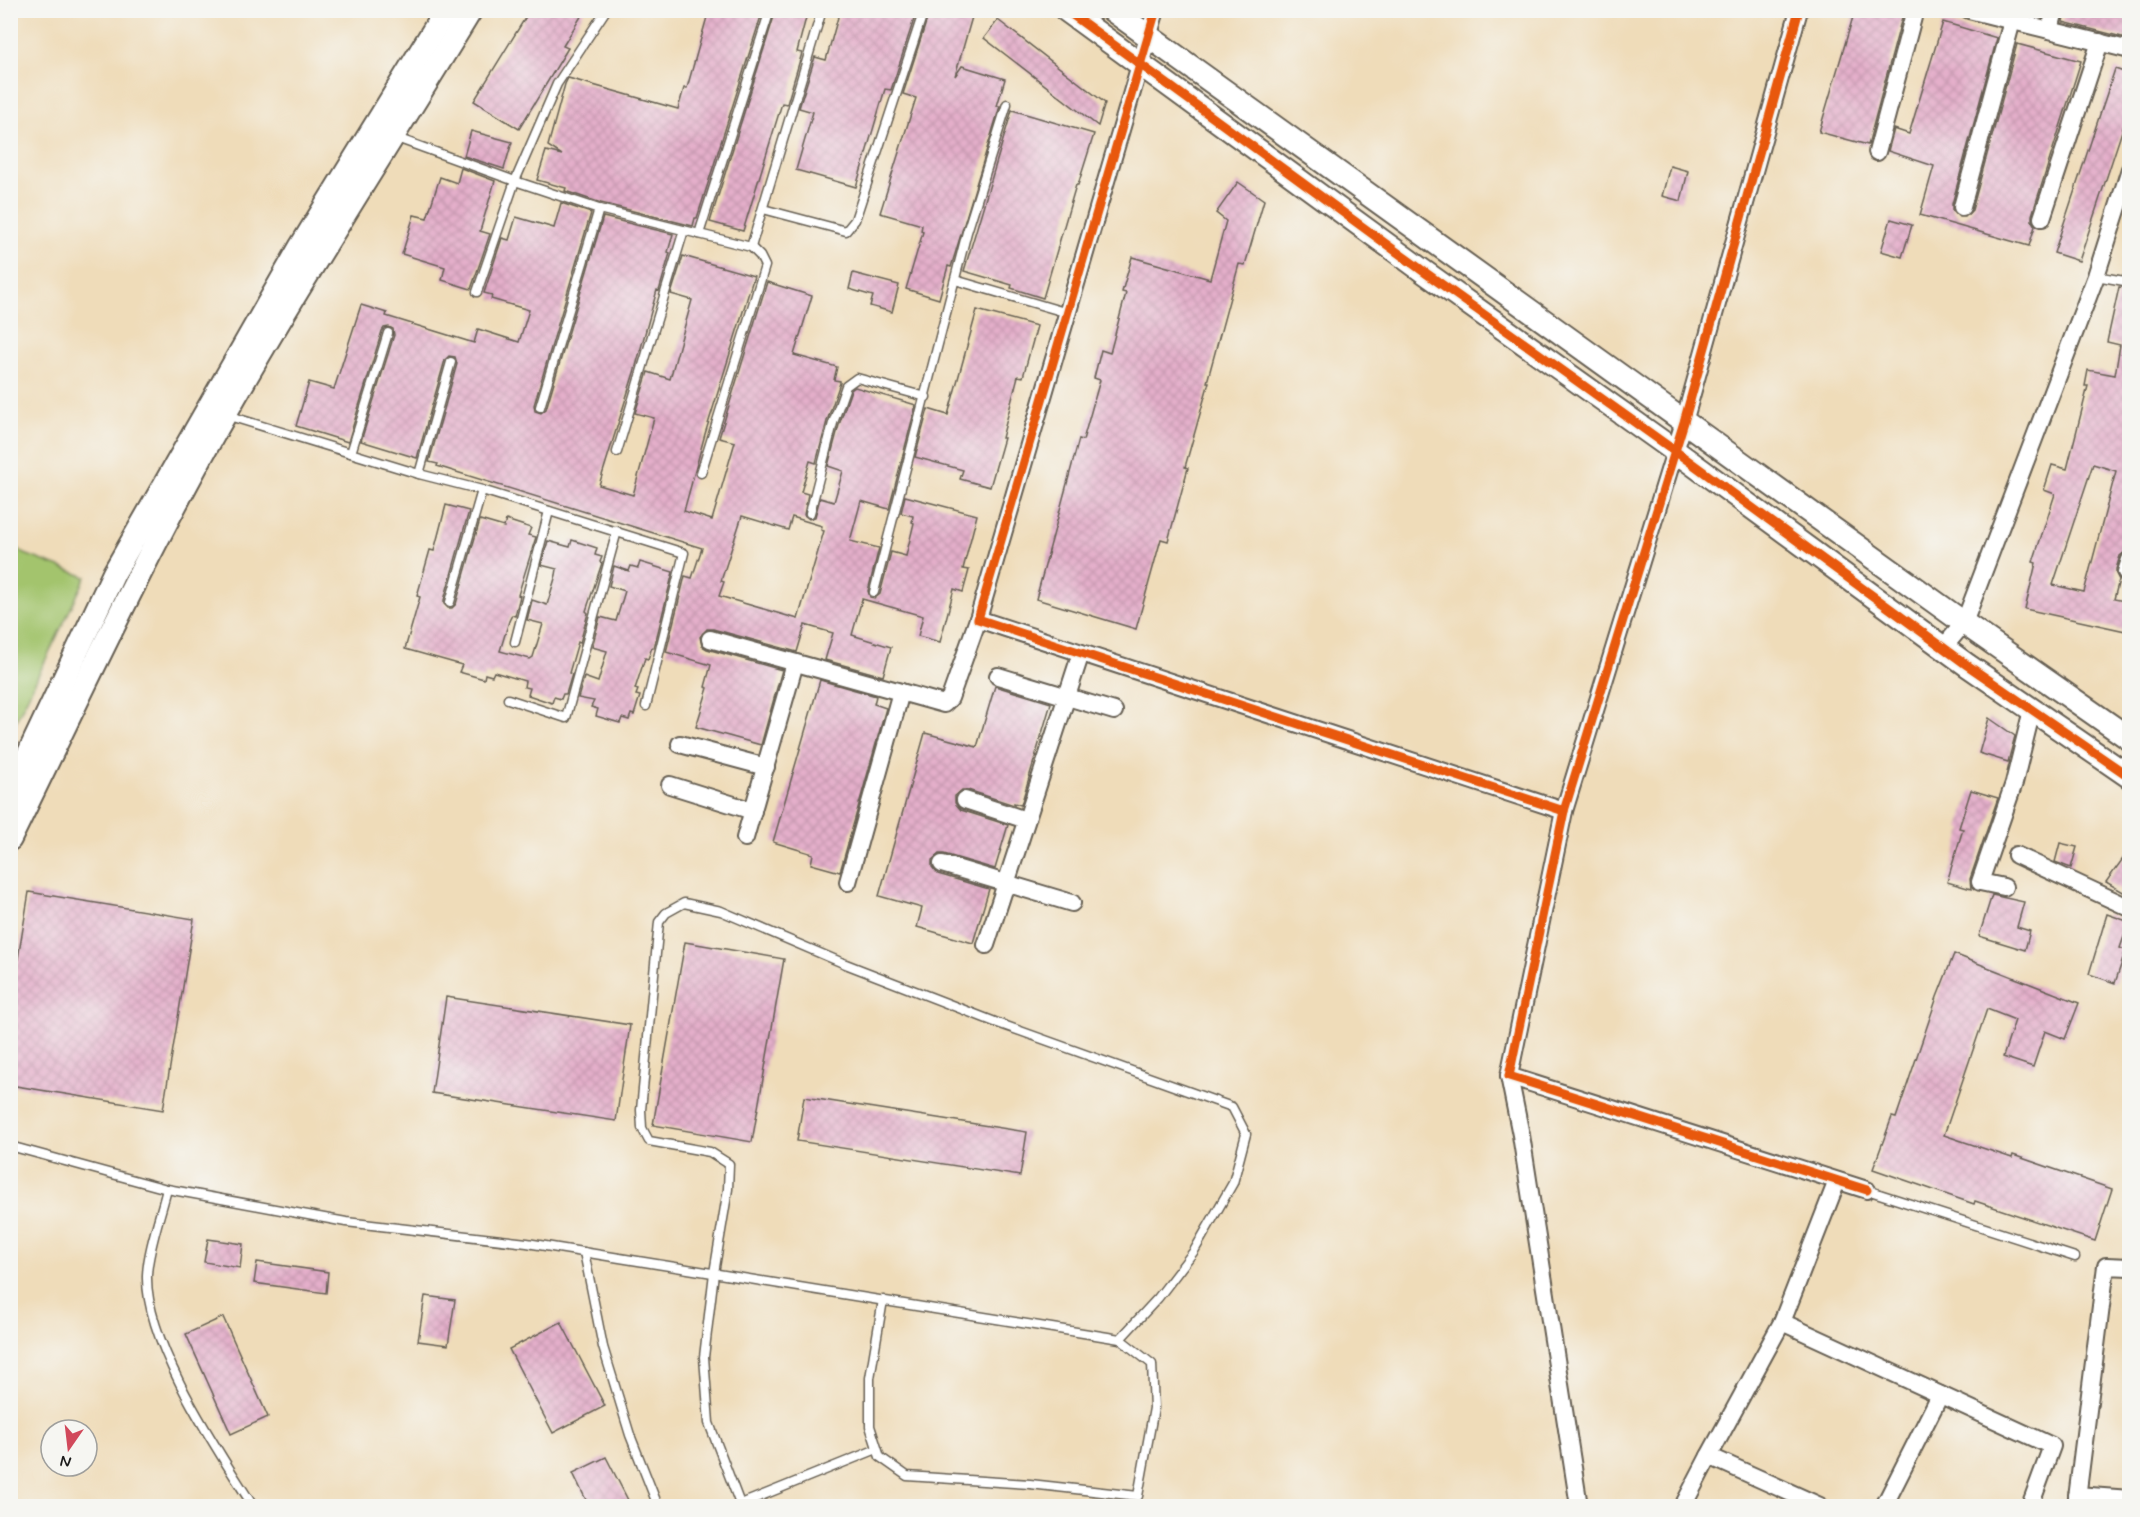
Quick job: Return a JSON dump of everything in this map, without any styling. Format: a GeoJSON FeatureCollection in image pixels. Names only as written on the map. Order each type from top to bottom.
{"type":"FeatureCollection","features":[{"type":"Feature","properties":{"kind":"street"},"geometry":{"type":"LineString","coordinates":[[10,793],[114,573],[284,294],[446,10]]}},
{"type":"Feature","properties":{"kind":"street"},"geometry":{"type":"LineString","coordinates":[[10,839],[121,612],[187,484],[226,415],[284,294],[394,136],[471,10]]}},
{"type":"Feature","properties":{"kind":"street"},"geometry":{"type":"LineString","coordinates":[[1066,10],[1943,648],[2130,777]]}},
{"type":"Feature","properties":{"kind":"street"},"geometry":{"type":"LineString","coordinates":[[1112,10],[1964,623],[2130,739]]}},
{"type":"Feature","properties":{"kind":"street"},"geometry":{"type":"LineString","coordinates":[[710,639],[944,704],[950,698],[978,619],[1156,10]]}},
{"type":"Feature","properties":{"kind":"street"},"geometry":{"type":"LineString","coordinates":[[1579,1506],[1521,1135],[1509,1076],[1564,811],[1684,422],[1799,10]]}},
{"type":"Feature","properties":{"kind":"street"},"geometry":{"type":"LineString","coordinates":[[1878,152],[1915,10]]}},
{"type":"Feature","properties":{"kind":"street"},"geometry":{"type":"LineString","coordinates":[[1970,10],[2130,50]]}},
{"type":"Feature","properties":{"kind":"street"},"geometry":{"type":"LineString","coordinates":[[2050,30],[2055,10]]}},
{"type":"Feature","properties":{"kind":"street"},"geometry":{"type":"LineString","coordinates":[[1962,207],[2012,21]]}},
{"type":"Feature","properties":{"kind":"street"},"geometry":{"type":"LineString","coordinates":[[2042,218],[2100,42]]}},
{"type":"Feature","properties":{"kind":"street"},"geometry":{"type":"LineString","coordinates":[[1943,648],[1964,623],[2096,276],[2130,169]]}},
{"type":"Feature","properties":{"kind":"street"},"geometry":{"type":"LineString","coordinates":[[2130,560],[2126,572],[2130,572]]}},
{"type":"Feature","properties":{"kind":"street"},"geometry":{"type":"LineString","coordinates":[[978,619],[1564,811]]}},
{"type":"Feature","properties":{"kind":"street"},"geometry":{"type":"LineString","coordinates":[[986,945],[1081,653]]}},
{"type":"Feature","properties":{"kind":"street"},"geometry":{"type":"LineString","coordinates":[[745,838],[795,663]]}},
{"type":"Feature","properties":{"kind":"street"},"geometry":{"type":"LineString","coordinates":[[998,676],[1114,711]]}},
{"type":"Feature","properties":{"kind":"street"},"geometry":{"type":"LineString","coordinates":[[848,882],[901,692]]}},
{"type":"Feature","properties":{"kind":"street"},"geometry":{"type":"LineString","coordinates":[[2004,887],[1980,882],[2014,783],[2032,710]]}},
{"type":"Feature","properties":{"kind":"street"},"geometry":{"type":"LineString","coordinates":[[680,744],[766,767]]}},
{"type":"Feature","properties":{"kind":"street"},"geometry":{"type":"LineString","coordinates":[[670,785],[753,811]]}},
{"type":"Feature","properties":{"kind":"street"},"geometry":{"type":"LineString","coordinates":[[964,800],[1026,820]]}},
{"type":"Feature","properties":{"kind":"street"},"geometry":{"type":"LineString","coordinates":[[2016,855],[2130,908]]}},
{"type":"Feature","properties":{"kind":"street"},"geometry":{"type":"LineString","coordinates":[[942,864],[1072,903]]}},
{"type":"Feature","properties":{"kind":"street"},"geometry":{"type":"LineString","coordinates":[[1509,1076],[1867,1190]]}},
{"type":"Feature","properties":{"kind":"street"},"geometry":{"type":"LineString","coordinates":[[1683,1506],[1782,1322],[1837,1181]]}},
{"type":"Feature","properties":{"kind":"street"},"geometry":{"type":"LineString","coordinates":[[2130,1267],[2106,1266],[2077,1501],[2130,1499]]}},
{"type":"Feature","properties":{"kind":"street"},"geometry":{"type":"LineString","coordinates":[[1782,1322],[2052,1446],[2030,1506]]}},
{"type":"Feature","properties":{"kind":"street"},"geometry":{"type":"LineString","coordinates":[[1884,1506],[1940,1395]]}},
{"type":"Feature","properties":{"kind":"street"},"geometry":{"type":"LineString","coordinates":[[1709,1456],[1820,1506]]}},
{"type":"Feature","properties":{"kind":"lane"},"geometry":{"type":"LineString","coordinates":[[477,292],[514,182],[557,84],[606,10]]}},
{"type":"Feature","properties":{"kind":"lane"},"geometry":{"type":"LineString","coordinates":[[699,234],[770,10]]}},
{"type":"Feature","properties":{"kind":"lane"},"geometry":{"type":"LineString","coordinates":[[752,247],[822,10]]}},
{"type":"Feature","properties":{"kind":"lane"},"geometry":{"type":"LineString","coordinates":[[763,209],[846,231],[855,220],[924,10]]}},
{"type":"Feature","properties":{"kind":"lane"},"geometry":{"type":"LineString","coordinates":[[874,592],[955,280],[1006,104]]}},
{"type":"Feature","properties":{"kind":"lane"},"geometry":{"type":"LineString","coordinates":[[394,136],[514,182],[599,209],[752,247],[765,266],[701,473]]}},
{"type":"Feature","properties":{"kind":"lane"},"geometry":{"type":"LineString","coordinates":[[540,407],[599,209]]}},
{"type":"Feature","properties":{"kind":"lane"},"geometry":{"type":"LineString","coordinates":[[617,452],[684,231]]}},
{"type":"Feature","properties":{"kind":"lane"},"geometry":{"type":"LineString","coordinates":[[2096,276],[2130,282]]}},
{"type":"Feature","properties":{"kind":"lane"},"geometry":{"type":"LineString","coordinates":[[955,280],[1068,313]]}},
{"type":"Feature","properties":{"kind":"lane"},"geometry":{"type":"LineString","coordinates":[[351,453],[388,333]]}},
{"type":"Feature","properties":{"kind":"lane"},"geometry":{"type":"LineString","coordinates":[[419,474],[451,362]]}},
{"type":"Feature","properties":{"kind":"lane"},"geometry":{"type":"LineString","coordinates":[[810,513],[833,423],[846,386],[857,378],[926,397]]}},
{"type":"Feature","properties":{"kind":"lane"},"geometry":{"type":"LineString","coordinates":[[226,415],[419,474],[482,490],[684,553],[646,706]]}},
{"type":"Feature","properties":{"kind":"lane"},"geometry":{"type":"LineString","coordinates":[[450,602],[482,490]]}},
{"type":"Feature","properties":{"kind":"lane"},"geometry":{"type":"LineString","coordinates":[[515,642],[549,511]]}},
{"type":"Feature","properties":{"kind":"lane"},"geometry":{"type":"LineString","coordinates":[[508,699],[566,718],[617,531]]}},
{"type":"Feature","properties":{"kind":"lane"},"geometry":{"type":"LineString","coordinates":[[878,1449],[738,1505],[709,1424],[704,1357],[714,1273],[728,1189],[729,1164],[711,1152],[649,1141],[642,1128],[641,1110],[658,922],[666,913],[684,903],[722,911],[843,963],[973,1014],[1232,1107],[1246,1134],[1233,1183],[1194,1251],[1158,1298],[1120,1339]]}},
{"type":"Feature","properties":{"kind":"lane"},"geometry":{"type":"LineString","coordinates":[[10,1146],[168,1190],[346,1222],[527,1243],[883,1300],[1120,1339],[1152,1364],[1154,1408],[1138,1496],[1030,1484],[907,1476],[880,1456],[870,1426],[870,1378],[883,1300]]}},
{"type":"Feature","properties":{"kind":"lane"},"geometry":{"type":"LineString","coordinates":[[168,1190],[147,1274],[150,1311],[174,1371],[220,1454],[254,1506]]}},
{"type":"Feature","properties":{"kind":"lane"},"geometry":{"type":"LineString","coordinates":[[1867,1190],[2075,1257]]}},
{"type":"Feature","properties":{"kind":"lane"},"geometry":{"type":"LineString","coordinates":[[584,1252],[603,1347],[630,1435],[658,1506]]}},
{"type":"Feature","properties":{"kind":"green space"},"geometry":{"type":"Polygon","coordinates":[[[11,544],[25,554],[86,577],[11,731],[11,544]]]}},
{"type":"Feature","properties":{"kind":"building"},"geometry":{"type":"Polygon","coordinates":[[[530,10],[585,10],[563,46],[568,48],[519,129],[474,101],[530,10]]]}},
{"type":"Feature","properties":{"kind":"building"},"geometry":{"type":"Polygon","coordinates":[[[709,10],[763,10],[693,226],[601,203],[565,191],[566,188],[537,180],[546,151],[562,155],[548,146],[568,78],[678,109],[684,88],[687,88],[709,10]]]}},
{"type":"Feature","properties":{"kind":"building"},"geometry":{"type":"Polygon","coordinates":[[[776,10],[808,10],[797,52],[802,53],[787,104],[782,103],[743,231],[710,222],[776,10]]]}},
{"type":"Feature","properties":{"kind":"building"},"geometry":{"type":"Polygon","coordinates":[[[840,10],[917,10],[891,90],[885,89],[856,187],[796,170],[813,112],[799,108],[815,57],[826,60],[840,10]]]}},
{"type":"Feature","properties":{"kind":"building"},"geometry":{"type":"Polygon","coordinates":[[[930,10],[974,10],[955,76],[962,66],[1005,79],[997,106],[1000,106],[939,299],[906,289],[923,232],[921,231],[922,225],[880,213],[916,98],[903,94],[930,10]]]}},
{"type":"Feature","properties":{"kind":"building"},"geometry":{"type":"Polygon","coordinates":[[[1855,10],[1904,10],[1868,145],[1819,132],[1855,10]]]}},
{"type":"Feature","properties":{"kind":"building"},"geometry":{"type":"Polygon","coordinates":[[[2065,10],[2130,10],[2130,39],[2063,22],[2065,10]]]}},
{"type":"Feature","properties":{"kind":"building"},"geometry":{"type":"Polygon","coordinates":[[[998,20],[1105,103],[1098,126],[984,38],[998,20]]]}},
{"type":"Feature","properties":{"kind":"building"},"geometry":{"type":"Polygon","coordinates":[[[1943,22],[1997,38],[1952,204],[1952,210],[1959,217],[1965,217],[1972,210],[2017,44],[2081,61],[2032,215],[2035,226],[2029,246],[1920,215],[1934,166],[1888,151],[1894,129],[1909,134],[1943,22]]]}},
{"type":"Feature","properties":{"kind":"building"},"geometry":{"type":"Polygon","coordinates":[[[2115,69],[2130,74],[2130,107],[2079,261],[2054,253],[2115,69]]]}},
{"type":"Feature","properties":{"kind":"building"},"geometry":{"type":"Polygon","coordinates":[[[1012,110],[1094,134],[1078,185],[1076,185],[1043,298],[1011,288],[1012,285],[964,271],[1012,110]]]}},
{"type":"Feature","properties":{"kind":"building"},"geometry":{"type":"Polygon","coordinates":[[[471,131],[512,142],[504,169],[464,156],[471,131]]]}},
{"type":"Feature","properties":{"kind":"building"},"geometry":{"type":"Polygon","coordinates":[[[1670,166],[1688,171],[1681,201],[1662,196],[1670,166]]]}},
{"type":"Feature","properties":{"kind":"building"},"geometry":{"type":"Polygon","coordinates":[[[461,168],[495,181],[480,231],[490,234],[471,289],[442,280],[445,267],[402,254],[414,215],[427,218],[440,177],[457,183],[461,168]]]}},
{"type":"Feature","properties":{"kind":"building"},"geometry":{"type":"Polygon","coordinates":[[[1238,182],[1264,200],[1245,265],[1239,264],[1185,467],[1188,468],[1168,541],[1161,539],[1136,629],[1036,599],[1079,439],[1083,440],[1100,380],[1094,378],[1101,350],[1110,353],[1126,293],[1122,292],[1132,257],[1210,279],[1226,221],[1216,213],[1238,182]]]}},
{"type":"Feature","properties":{"kind":"building"},"geometry":{"type":"Polygon","coordinates":[[[561,203],[591,213],[534,405],[535,411],[541,413],[546,409],[603,217],[673,234],[659,291],[657,290],[599,485],[633,495],[654,418],[635,413],[648,372],[670,379],[692,300],[671,294],[683,256],[754,276],[705,434],[684,511],[712,520],[735,442],[719,438],[767,282],[812,296],[794,355],[837,367],[834,380],[840,381],[816,463],[810,461],[801,492],[808,494],[804,515],[809,519],[815,517],[820,498],[834,502],[843,471],[828,466],[851,390],[855,387],[916,405],[889,509],[861,501],[850,541],[879,548],[868,591],[870,597],[875,598],[880,594],[891,552],[906,556],[914,523],[912,522],[913,516],[901,513],[905,496],[977,515],[963,569],[969,570],[963,592],[954,589],[940,642],[918,636],[923,616],[862,599],[852,635],[891,647],[883,676],[825,660],[833,633],[805,625],[797,652],[707,629],[700,637],[702,646],[707,649],[782,670],[761,745],[696,727],[708,688],[705,687],[711,665],[666,652],[685,576],[692,578],[702,548],[429,462],[457,364],[455,357],[449,356],[445,360],[417,458],[361,441],[394,335],[393,329],[389,327],[382,331],[348,442],[296,426],[309,382],[334,389],[361,305],[387,313],[386,316],[474,343],[478,329],[519,342],[529,310],[491,299],[492,295],[484,293],[502,238],[509,240],[516,217],[554,228],[561,203]],[[742,516],[721,581],[724,582],[719,596],[798,619],[824,531],[821,530],[822,526],[792,517],[788,530],[742,516]]]}},
{"type":"Feature","properties":{"kind":"building"},"geometry":{"type":"Polygon","coordinates":[[[1891,219],[1912,225],[1902,257],[1881,251],[1891,219]]]}},
{"type":"Feature","properties":{"kind":"building"},"geometry":{"type":"Polygon","coordinates":[[[853,273],[899,285],[892,312],[870,306],[873,296],[849,289],[853,273]]]}},
{"type":"Feature","properties":{"kind":"building"},"geometry":{"type":"Polygon","coordinates":[[[2119,287],[2130,288],[2130,542],[2127,550],[2120,556],[2116,569],[2119,580],[2114,599],[2130,602],[2130,632],[2025,609],[2036,563],[2033,562],[2055,494],[2044,490],[2052,465],[2067,469],[2088,386],[2085,386],[2088,370],[2115,375],[2120,345],[2107,342],[2119,287]],[[2093,464],[2053,585],[2084,592],[2116,471],[2093,464]]]}},
{"type":"Feature","properties":{"kind":"building"},"geometry":{"type":"Polygon","coordinates":[[[977,310],[1037,326],[1023,377],[1018,376],[990,487],[960,479],[963,470],[915,457],[928,409],[948,415],[977,310]]]}},
{"type":"Feature","properties":{"kind":"building"},"geometry":{"type":"Polygon","coordinates":[[[446,505],[469,511],[444,600],[448,608],[456,604],[480,520],[504,527],[506,520],[531,528],[528,535],[536,537],[518,595],[520,596],[515,616],[512,615],[509,621],[500,651],[530,659],[533,657],[543,624],[527,620],[532,600],[547,605],[557,569],[541,565],[548,541],[570,547],[572,540],[597,548],[595,555],[602,557],[600,562],[602,563],[586,611],[588,613],[569,673],[572,674],[566,694],[563,694],[561,699],[554,697],[552,703],[528,695],[530,688],[524,687],[525,681],[494,672],[492,676],[485,674],[484,679],[459,672],[462,665],[405,649],[420,597],[417,596],[430,550],[434,551],[446,505]]]}},
{"type":"Feature","properties":{"kind":"building"},"geometry":{"type":"Polygon","coordinates":[[[640,562],[673,572],[654,648],[652,647],[648,659],[645,658],[635,689],[638,690],[636,695],[640,696],[634,715],[631,714],[629,720],[622,718],[620,723],[596,716],[598,709],[591,707],[594,701],[578,698],[584,677],[598,682],[607,651],[592,647],[600,617],[616,621],[625,591],[609,586],[614,566],[629,571],[631,566],[638,568],[640,562]]]}},
{"type":"Feature","properties":{"kind":"building"},"geometry":{"type":"Polygon","coordinates":[[[820,680],[876,696],[874,704],[886,708],[840,872],[811,864],[813,854],[773,842],[820,680]]]}},
{"type":"Feature","properties":{"kind":"building"},"geometry":{"type":"Polygon","coordinates":[[[995,686],[1051,703],[1021,805],[1014,803],[1014,805],[968,790],[962,790],[955,796],[955,803],[961,810],[1008,825],[995,869],[944,854],[939,854],[932,860],[932,867],[938,874],[989,889],[973,943],[917,927],[922,908],[879,896],[925,733],[977,747],[995,686]]]}},
{"type":"Feature","properties":{"kind":"building"},"geometry":{"type":"Polygon","coordinates":[[[1989,718],[2015,736],[2008,762],[1979,753],[1989,718]]]}},
{"type":"Feature","properties":{"kind":"building"},"geometry":{"type":"Polygon","coordinates":[[[1971,790],[1998,798],[1970,879],[1971,889],[1947,882],[1963,829],[1959,828],[1971,790]]]}},
{"type":"Feature","properties":{"kind":"building"},"geometry":{"type":"Polygon","coordinates":[[[2060,843],[2077,847],[2071,868],[2055,862],[2060,843]]]}},
{"type":"Feature","properties":{"kind":"building"},"geometry":{"type":"Polygon","coordinates":[[[2130,849],[2130,896],[2106,882],[2130,849]]]}},
{"type":"Feature","properties":{"kind":"building"},"geometry":{"type":"Polygon","coordinates":[[[29,892],[194,919],[163,1110],[10,1085],[10,1007],[29,892]]]}},
{"type":"Feature","properties":{"kind":"building"},"geometry":{"type":"Polygon","coordinates":[[[1992,895],[2024,902],[2017,927],[2030,931],[2025,950],[1979,936],[1992,895]]]}},
{"type":"Feature","properties":{"kind":"building"},"geometry":{"type":"Polygon","coordinates":[[[2107,914],[2127,921],[2120,948],[2126,950],[2115,983],[2089,974],[2107,914]]]}},
{"type":"Feature","properties":{"kind":"building"},"geometry":{"type":"Polygon","coordinates":[[[685,942],[784,959],[752,1142],[653,1125],[685,942]]]}},
{"type":"Feature","properties":{"kind":"building"},"geometry":{"type":"Polygon","coordinates":[[[1954,954],[2079,1003],[2065,1039],[2045,1031],[2033,1067],[2003,1057],[2015,1020],[1987,1009],[1944,1135],[2012,1158],[2013,1155],[2112,1189],[2095,1241],[1975,1201],[1974,1204],[1873,1169],[1892,1117],[1896,1118],[1954,954]]]}},
{"type":"Feature","properties":{"kind":"building"},"geometry":{"type":"Polygon","coordinates":[[[446,997],[630,1025],[616,1121],[432,1093],[446,997]]]}},
{"type":"Feature","properties":{"kind":"building"},"geometry":{"type":"Polygon","coordinates":[[[804,1097],[1027,1132],[1020,1176],[797,1141],[804,1097]]]}},
{"type":"Feature","properties":{"kind":"building"},"geometry":{"type":"Polygon","coordinates":[[[208,1239],[243,1244],[240,1268],[204,1262],[208,1239]]]}},
{"type":"Feature","properties":{"kind":"building"},"geometry":{"type":"Polygon","coordinates":[[[257,1262],[328,1272],[326,1293],[254,1283],[257,1262]]]}},
{"type":"Feature","properties":{"kind":"building"},"geometry":{"type":"Polygon","coordinates":[[[425,1296],[455,1300],[448,1345],[418,1341],[425,1296]]]}},
{"type":"Feature","properties":{"kind":"building"},"geometry":{"type":"Polygon","coordinates":[[[223,1317],[268,1417],[231,1434],[186,1334],[223,1317]]]}},
{"type":"Feature","properties":{"kind":"building"},"geometry":{"type":"Polygon","coordinates":[[[561,1322],[605,1406],[553,1433],[509,1349],[561,1322]]]}},
{"type":"Feature","properties":{"kind":"building"},"geometry":{"type":"Polygon","coordinates":[[[606,1457],[631,1506],[589,1506],[573,1473],[606,1457]]]}},
{"type":"Feature","properties":{"kind":"cycle path"},"geometry":{"type":"LineString","coordinates":[[1066,10],[1967,665],[2130,777]]}},
{"type":"Feature","properties":{"kind":"cycle path"},"geometry":{"type":"LineString","coordinates":[[1156,10],[978,619],[1564,811]]}},
{"type":"Feature","properties":{"kind":"cycle path"},"geometry":{"type":"LineString","coordinates":[[1799,10],[1684,422],[1564,811],[1509,1076],[1867,1190]]}}]}
